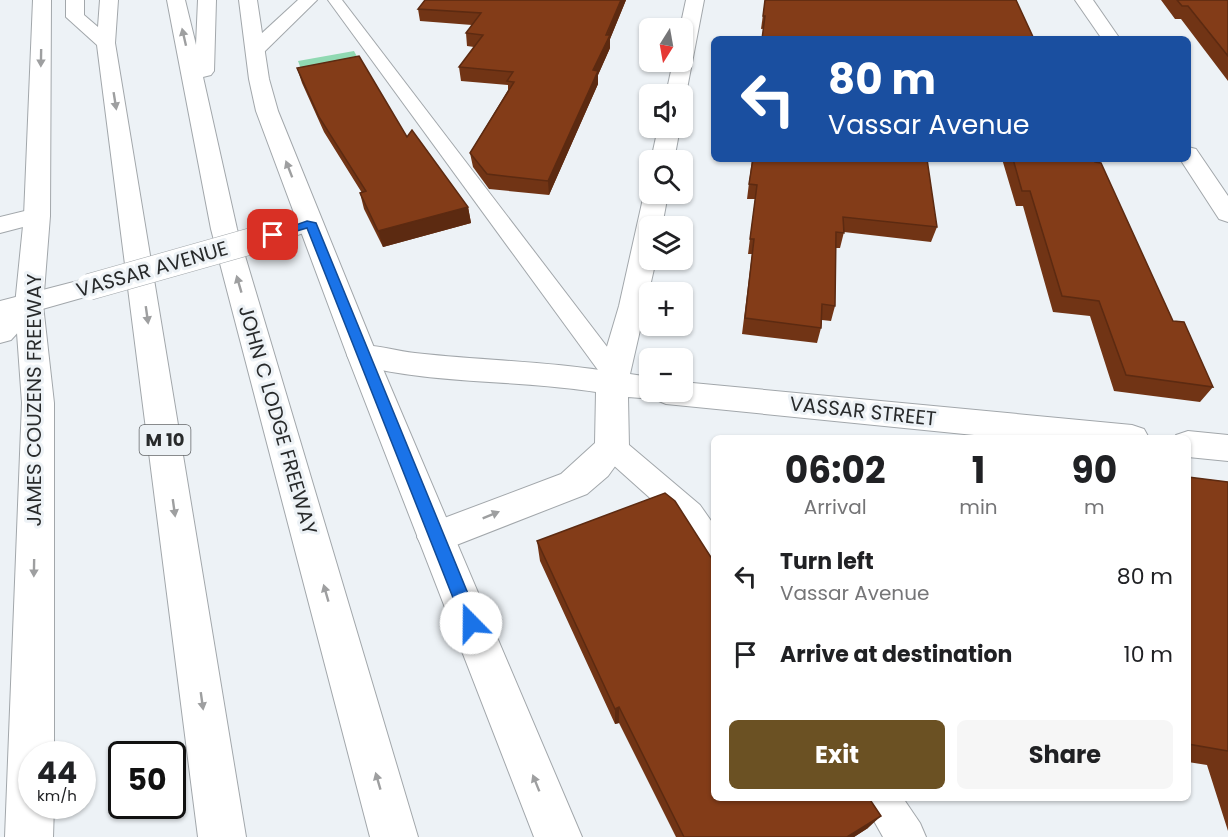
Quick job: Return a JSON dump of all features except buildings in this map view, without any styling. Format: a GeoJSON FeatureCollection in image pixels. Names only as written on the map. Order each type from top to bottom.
{"type":"FeatureCollection","features":[{"type":"Feature","properties":{"kind":"main road","name":"JAMES COUZENS FREEWAY"},"geometry":{"type":"LineString","coordinates":[[29,837],[38,403],[10,305],[37,216],[42,0]]}},
{"type":"Feature","properties":{"kind":"main road"},"geometry":{"type":"LineString","coordinates":[[75,0],[75,17],[106,43]]}},
{"type":"Feature","properties":{"kind":"main road","name":"M 10"},"geometry":{"type":"LineString","coordinates":[[109,0],[106,43],[222,837]]}},
{"type":"Feature","properties":{"kind":"main road","name":"JOHN C LODGE FREEWAY"},"geometry":{"type":"LineString","coordinates":[[176,0],[202,114],[224,229],[393,837]]}},
{"type":"Feature","properties":{"kind":"main road"},"geometry":{"type":"LineString","coordinates":[[202,114],[207,0]]}},
{"type":"Feature","properties":{"kind":"main road"},"geometry":{"type":"LineString","coordinates":[[248,0],[267,111],[362,355],[558,837]]}},
{"type":"Feature","properties":{"kind":"main road"},"geometry":{"type":"LineString","coordinates":[[255,50],[308,0]]}},
{"type":"Feature","properties":{"kind":"main road"},"geometry":{"type":"LineString","coordinates":[[678,84],[695,0]]}},
{"type":"Feature","properties":{"kind":"main road"},"geometry":{"type":"LineString","coordinates":[[1084,0],[1109,36]]}},
{"type":"Feature","properties":{"kind":"main road"},"geometry":{"type":"LineString","coordinates":[[1191,158],[1228,214]]}},
{"type":"Feature","properties":{"kind":"main road"},"geometry":{"type":"LineString","coordinates":[[436,537],[574,484],[596,466],[612,447],[614,380],[633,306],[654,204]]}},
{"type":"Feature","properties":{"kind":"main road"},"geometry":{"type":"LineString","coordinates":[[0,225],[37,216]]}},
{"type":"Feature","properties":{"kind":"main road","name":"VASSAR AVENUE"},"geometry":{"type":"LineString","coordinates":[[10,305],[89,287],[310,223]]}},
{"type":"Feature","properties":{"kind":"main road"},"geometry":{"type":"LineString","coordinates":[[0,333],[10,305]]}},
{"type":"Feature","properties":{"kind":"main road"},"geometry":{"type":"LineString","coordinates":[[362,355],[416,364],[614,380],[639,386]]}},
{"type":"Feature","properties":{"kind":"main road","name":"VASSAR STREET"},"geometry":{"type":"LineString","coordinates":[[693,395],[1102,435]]}},
{"type":"Feature","properties":{"kind":"main road"},"geometry":{"type":"LineString","coordinates":[[1191,444],[1228,447]]}},
{"type":"Feature","properties":{"kind":"lane"},"geometry":{"type":"LineString","coordinates":[[335,0],[614,380]]}},
{"type":"Feature","properties":{"kind":"lane"},"geometry":{"type":"LineString","coordinates":[[612,447],[689,514],[711,546]]}},
{"type":"Feature","properties":{"kind":"lane"},"geometry":{"type":"LineString","coordinates":[[882,801],[906,837]]}},
{"type":"Feature","properties":{"kind":"green space"},"geometry":{"type":"Polygon","coordinates":[[[354,51],[364,70],[305,80],[298,61],[354,51]]]}},
{"type":"Feature","properties":{"kind":"route"},"geometry":{"type":"LineString","coordinates":[[273,235],[310,223],[471,623]]}}]}
